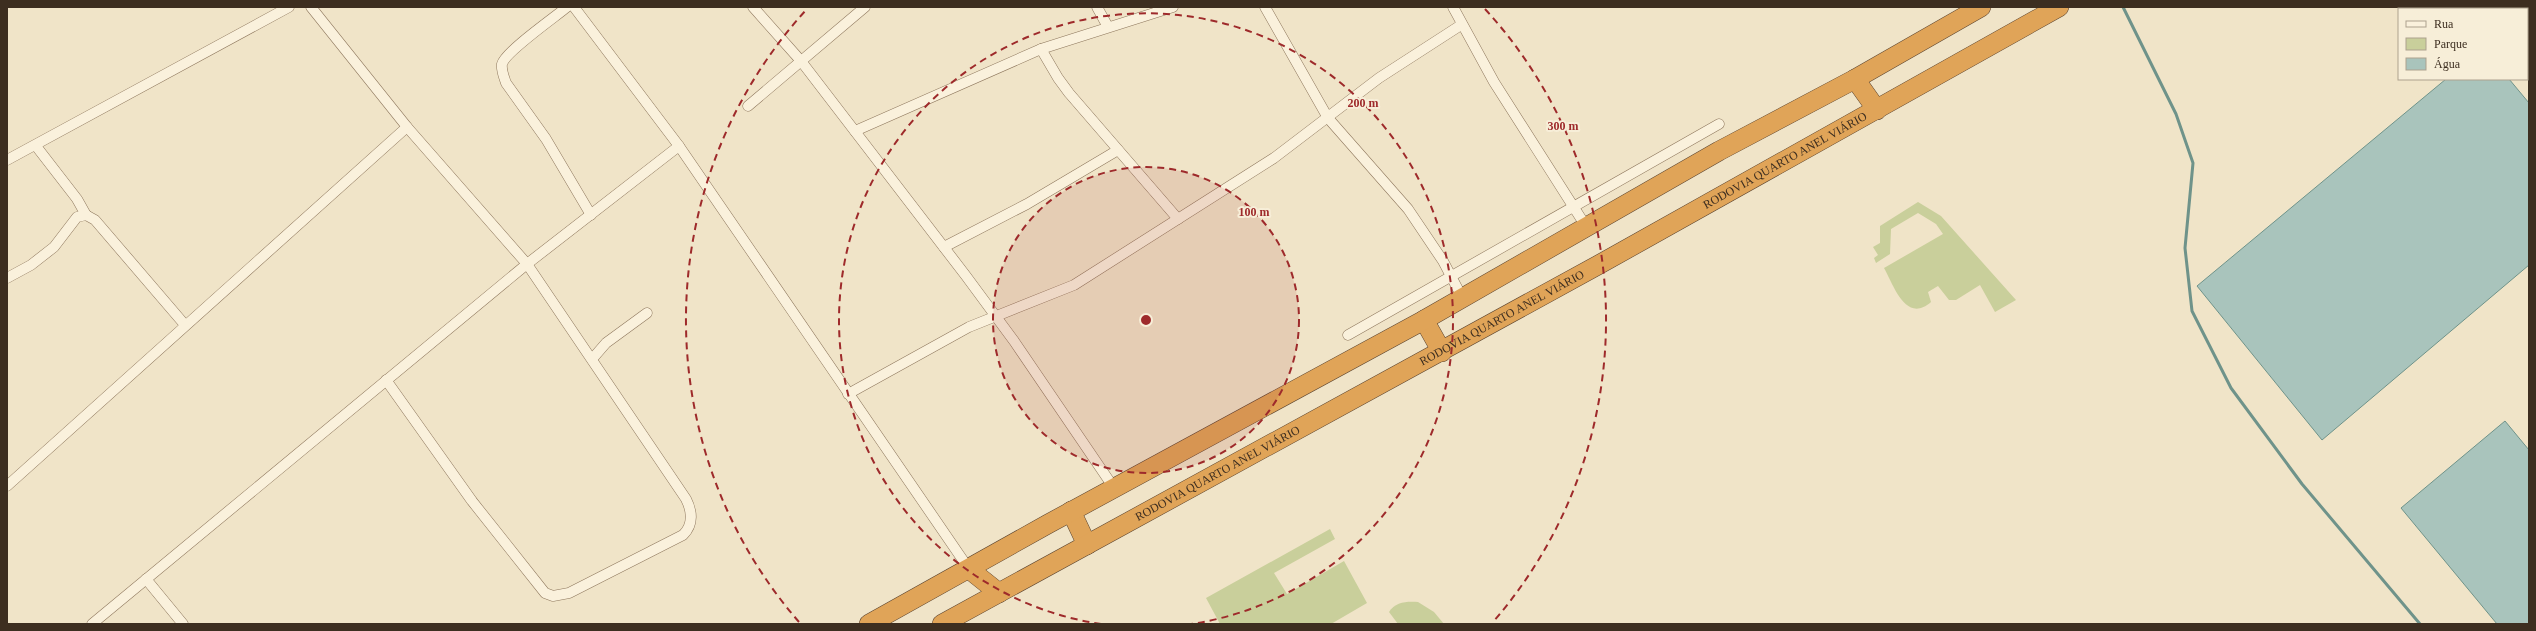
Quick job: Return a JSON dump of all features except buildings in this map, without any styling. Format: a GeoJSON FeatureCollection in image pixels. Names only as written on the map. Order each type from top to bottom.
{"type":"FeatureCollection","features":[{"type":"Feature","properties":{"kind":"highway"},"geometry":{"type":"LineString","coordinates":[[869,624],[1071,511],[1463,299],[1719,152],[1855,79],[1981,7]]}},
{"type":"Feature","properties":{"kind":"highway","name":"RODOVIA QUARTO ANEL VIÁRIO"},"geometry":{"type":"LineString","coordinates":[[942,624],[1088,546],[1442,352],[2059,7]]}},
{"type":"Feature","properties":{"kind":"highway"},"geometry":{"type":"LineString","coordinates":[[1855,79],[1877,110]]}},
{"type":"Feature","properties":{"kind":"highway"},"geometry":{"type":"LineString","coordinates":[[1424,320],[1442,352]]}},
{"type":"Feature","properties":{"kind":"highway"},"geometry":{"type":"LineString","coordinates":[[1071,511],[1088,546]]}},
{"type":"Feature","properties":{"kind":"highway"},"geometry":{"type":"LineString","coordinates":[[969,569],[999,593]]}},
{"type":"Feature","properties":{"kind":"street"},"geometry":{"type":"LineString","coordinates":[[7,160],[36,146],[69,125],[157,80],[289,7]]}},
{"type":"Feature","properties":{"kind":"street"},"geometry":{"type":"LineString","coordinates":[[311,7],[407,127],[528,264],[593,358],[686,499],[690,508],[690,525],[683,535],[561,596],[545,593],[535,584],[472,501],[386,380]]}},
{"type":"Feature","properties":{"kind":"street"},"geometry":{"type":"LineString","coordinates":[[568,7],[511,52],[502,64],[502,73],[506,83],[546,139],[591,214]]}},
{"type":"Feature","properties":{"kind":"street"},"geometry":{"type":"LineString","coordinates":[[574,7],[679,146],[969,569]]}},
{"type":"Feature","properties":{"kind":"street"},"geometry":{"type":"LineString","coordinates":[[753,7],[801,61],[996,316],[1114,488]]}},
{"type":"Feature","properties":{"kind":"street"},"geometry":{"type":"LineString","coordinates":[[748,106],[865,7]]}},
{"type":"Feature","properties":{"kind":"street"},"geometry":{"type":"LineString","coordinates":[[1097,7],[1108,27]]}},
{"type":"Feature","properties":{"kind":"street"},"geometry":{"type":"LineString","coordinates":[[855,131],[1041,49],[1173,7]]}},
{"type":"Feature","properties":{"kind":"street"},"geometry":{"type":"LineString","coordinates":[[1265,7],[1328,118],[1408,209],[1452,276],[1463,299]]}},
{"type":"Feature","properties":{"kind":"street"},"geometry":{"type":"LineString","coordinates":[[1453,7],[1461,25],[1494,82],[1587,228]]}},
{"type":"Feature","properties":{"kind":"street"},"geometry":{"type":"LineString","coordinates":[[848,394],[930,347],[996,316],[1074,285],[1274,158],[1379,78],[1461,25]]}},
{"type":"Feature","properties":{"kind":"street"},"geometry":{"type":"LineString","coordinates":[[1041,49],[1058,78],[1178,219]]}},
{"type":"Feature","properties":{"kind":"street"},"geometry":{"type":"LineString","coordinates":[[1348,335],[1719,124]]}},
{"type":"Feature","properties":{"kind":"street"},"geometry":{"type":"LineString","coordinates":[[7,486],[407,127]]}},
{"type":"Feature","properties":{"kind":"street"},"geometry":{"type":"LineString","coordinates":[[36,146],[77,199],[86,215],[94,220],[185,325]]}},
{"type":"Feature","properties":{"kind":"street"},"geometry":{"type":"LineString","coordinates":[[92,624],[528,264],[679,146]]}},
{"type":"Feature","properties":{"kind":"street"},"geometry":{"type":"LineString","coordinates":[[944,248],[1026,204],[1118,150]]}},
{"type":"Feature","properties":{"kind":"street"},"geometry":{"type":"LineString","coordinates":[[7,278],[43,257],[54,247],[77,217],[86,215]]}},
{"type":"Feature","properties":{"kind":"street"},"geometry":{"type":"LineString","coordinates":[[593,358],[606,343],[647,313]]}},
{"type":"Feature","properties":{"kind":"street"},"geometry":{"type":"LineString","coordinates":[[146,580],[183,624]]}},
{"type":"Feature","properties":{"kind":"green space"},"geometry":{"type":"Polygon","coordinates":[[[1918,202],[1941,216],[2016,300],[1995,312],[1980,285],[1956,300],[1949,300],[1938,286],[1928,292],[1931,302],[1922,308],[1908,306],[1902,300],[1884,268],[1943,234],[1936,224],[1918,213],[1891,229],[1890,254],[1876,263],[1874,258],[1878,255],[1873,247],[1880,243],[1880,226],[1918,202]]]}},
{"type":"Feature","properties":{"kind":"green space"},"geometry":{"type":"Polygon","coordinates":[[[1330,529],[1335,539],[1274,573],[1287,594],[1344,561],[1367,603],[1331,624],[1220,624],[1206,598],[1330,529]]]}},
{"type":"Feature","properties":{"kind":"green space"},"geometry":{"type":"Polygon","coordinates":[[[1418,602],[1434,612],[1444,624],[1398,624],[1389,612],[1398,604],[1418,602]]]}},
{"type":"Feature","properties":{"kind":"water"},"geometry":{"type":"Polygon","coordinates":[[[2445,80],[2510,80],[2529,103],[2529,265],[2322,440],[2197,286],[2445,80]]]}},
{"type":"Feature","properties":{"kind":"water"},"geometry":{"type":"Polygon","coordinates":[[[2505,421],[2529,450],[2529,624],[2497,624],[2401,508],[2505,421]]]}},
{"type":"Feature","properties":{"kind":"waterway"},"geometry":{"type":"LineString","coordinates":[[2123,7],[2176,114],[2193,163],[2185,248],[2192,311],[2231,388],[2302,484],[2420,624]]}}]}
